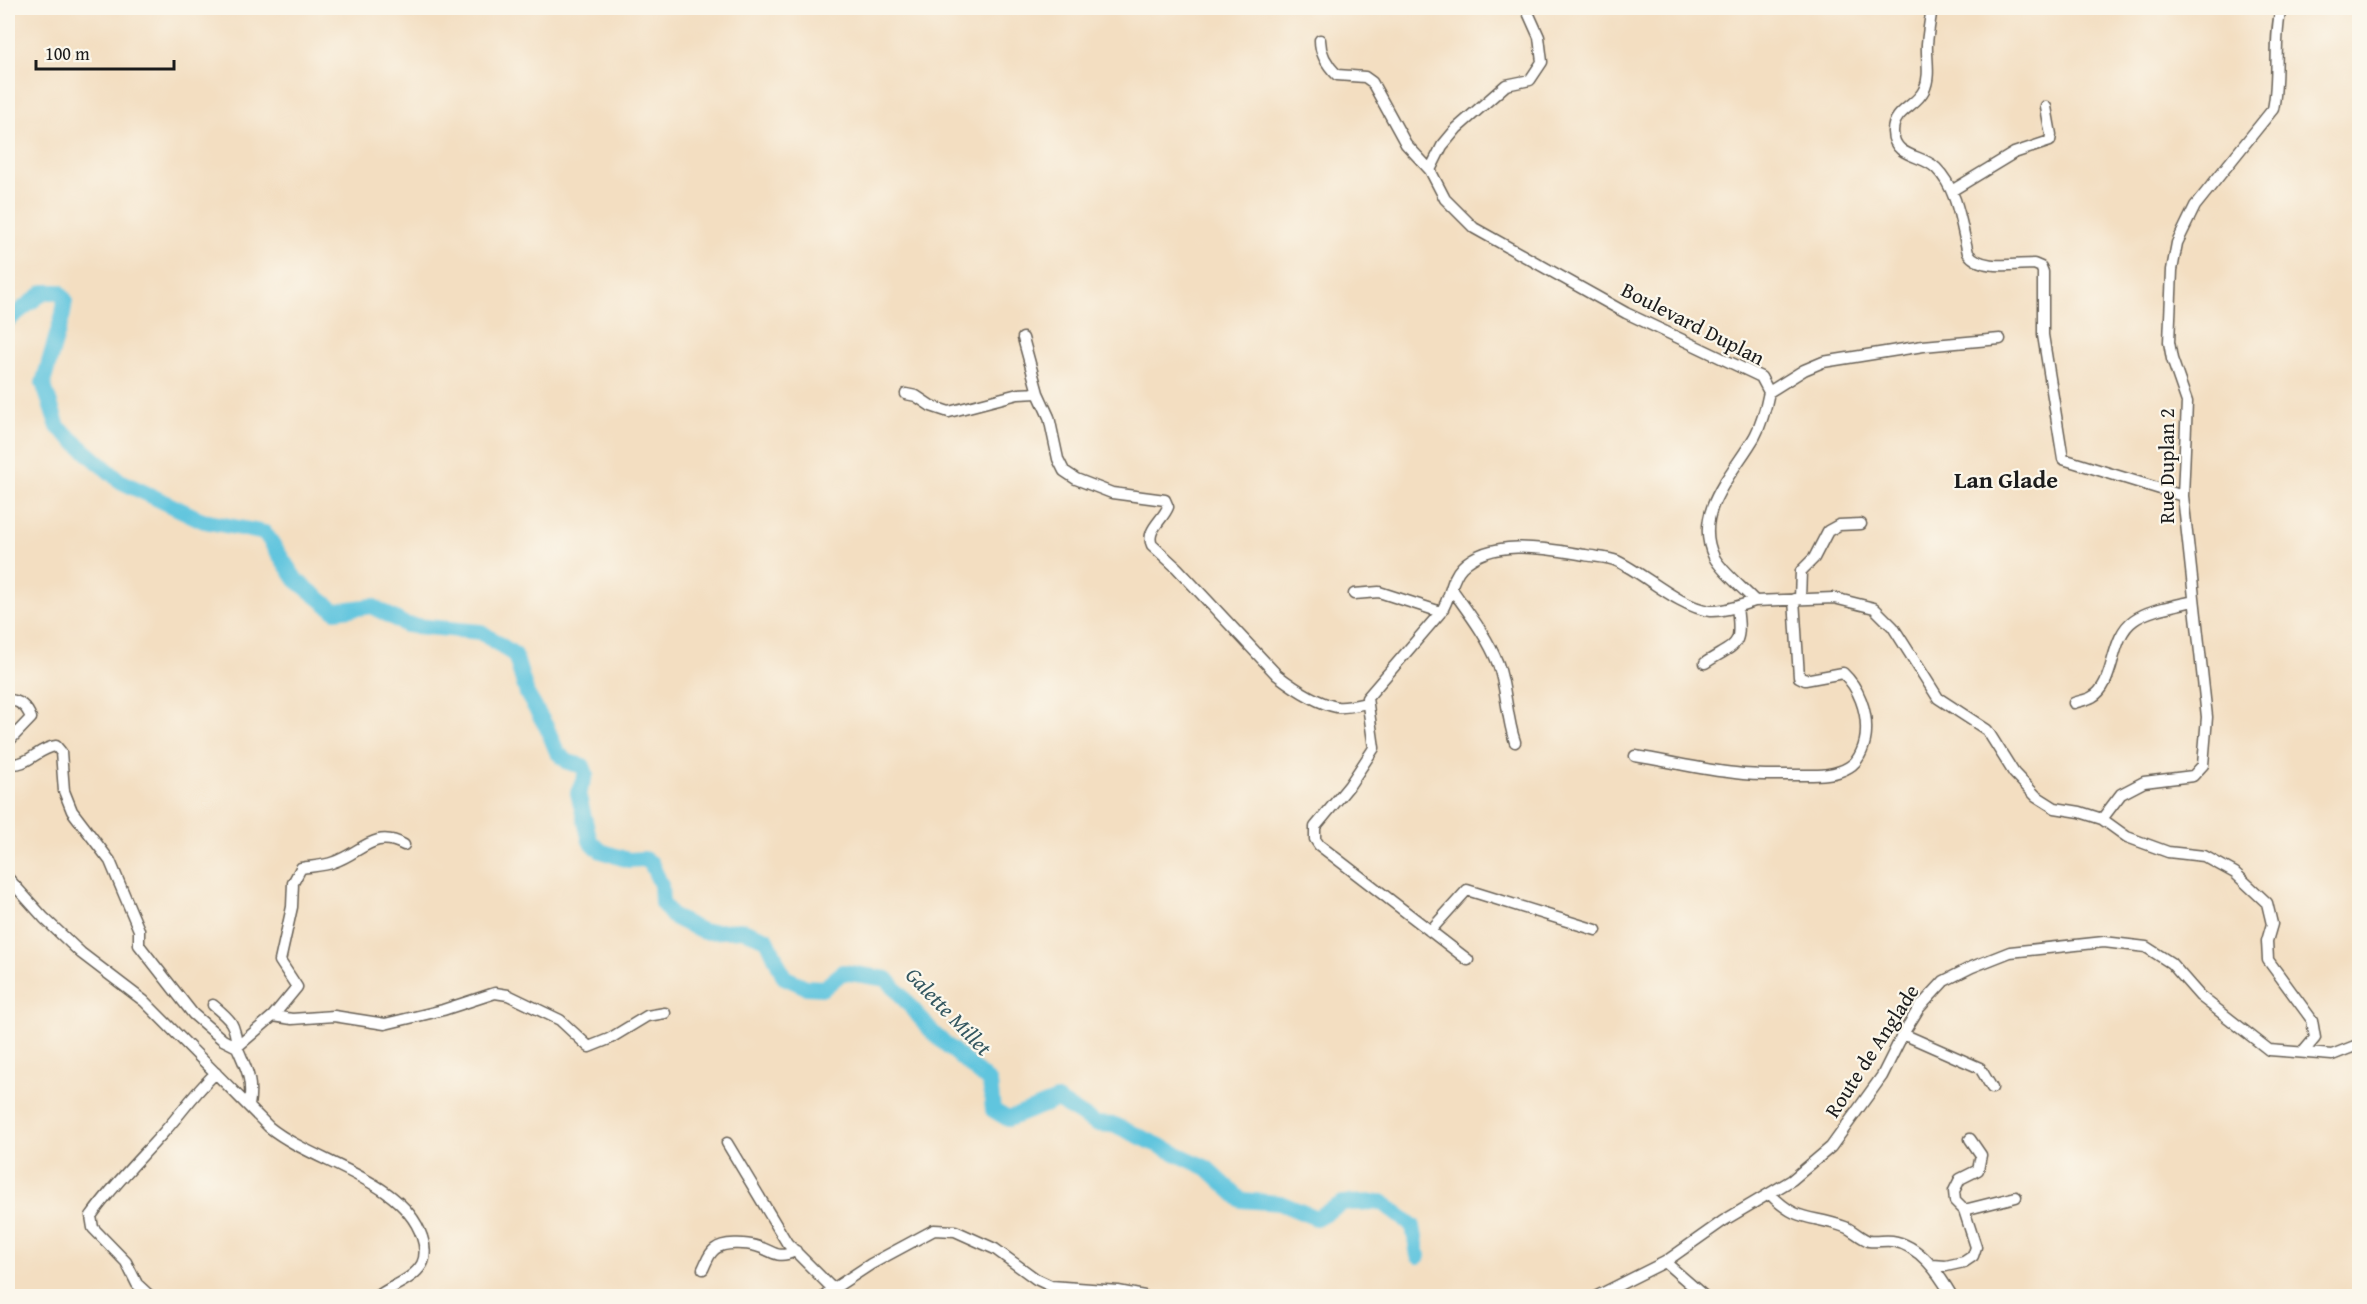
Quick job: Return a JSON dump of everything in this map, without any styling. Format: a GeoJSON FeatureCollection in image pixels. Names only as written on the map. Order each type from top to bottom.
{"type":"FeatureCollection","features":[{"type":"Feature","properties":{"kind":"street"},"geometry":{"type":"LineString","coordinates":[[1430,170],[1442,146],[1457,128],[1506,85],[1530,80],[1542,62],[1539,37],[1526,8]]}},
{"type":"Feature","properties":{"kind":"street"},"geometry":{"type":"LineString","coordinates":[[1932,8],[1927,45],[1926,87],[1920,98],[1899,114],[1893,133],[1899,150],[1936,168],[1953,190],[1968,253],[1973,260],[1983,264],[2034,264],[2041,267],[2043,272],[2043,334],[2063,459],[2183,496]]}},
{"type":"Feature","properties":{"kind":"street","name":"Rue Duplan 2"},"geometry":{"type":"LineString","coordinates":[[2102,819],[2121,794],[2144,782],[2193,776],[2203,765],[2207,717],[2183,496],[2187,402],[2172,359],[2169,342],[2172,270],[2177,243],[2195,206],[2273,109],[2281,8]]}},
{"type":"Feature","properties":{"kind":"street","name":"Boulevard Duplan"},"geometry":{"type":"LineString","coordinates":[[1320,40],[1320,49],[1328,67],[1336,75],[1365,77],[1372,82],[1406,144],[1430,170],[1445,199],[1474,228],[1626,313],[1761,378],[1769,392],[1755,435],[1713,500],[1708,536],[1715,558],[1755,601]]}},
{"type":"Feature","properties":{"kind":"street"},"geometry":{"type":"LineString","coordinates":[[1953,190],[2014,153],[2050,141],[2046,107]]}},
{"type":"Feature","properties":{"kind":"street"},"geometry":{"type":"LineString","coordinates":[[1023,338],[1038,393],[1049,417],[1058,459],[1064,471],[1070,476],[1112,493],[1165,500],[1168,507],[1151,533],[1150,542],[1277,675],[1290,685],[1327,704],[1339,707],[1366,703]]}},
{"type":"Feature","properties":{"kind":"street"},"geometry":{"type":"LineString","coordinates":[[1769,392],[1804,370],[1823,362],[1923,346],[2000,339]]}},
{"type":"Feature","properties":{"kind":"street"},"geometry":{"type":"LineString","coordinates":[[906,394],[916,396],[932,406],[949,412],[1018,394],[1038,393]]}},
{"type":"Feature","properties":{"kind":"street"},"geometry":{"type":"LineString","coordinates":[[1635,756],[1734,773],[1764,775],[1815,775],[1838,772],[1851,766],[1862,752],[1866,733],[1865,710],[1853,685],[1843,673],[1805,680],[1799,677],[1797,599],[1801,571],[1814,558],[1828,531],[1839,525],[1861,524]]}},
{"type":"Feature","properties":{"kind":"street"},"geometry":{"type":"LineString","coordinates":[[1468,960],[1318,846],[1315,839],[1315,827],[1349,786],[1374,748],[1366,703],[1371,693],[1441,612],[1450,596],[1458,571],[1464,564],[1482,554],[1538,547],[1615,560],[1687,603],[1710,611],[1737,607],[1755,601],[1834,598],[1874,608],[1893,627],[1938,698],[1987,730],[2014,773],[2036,796],[2055,808],[2080,812],[2102,819],[2127,837],[2168,852],[2204,856],[2235,873],[2267,903],[2272,924],[2267,941],[2268,960],[2312,1020],[2315,1038],[2304,1051]]}},
{"type":"Feature","properties":{"kind":"street"},"geometry":{"type":"LineString","coordinates":[[1451,588],[1488,642],[1498,664],[1506,714],[1515,742]]}},
{"type":"Feature","properties":{"kind":"street"},"geometry":{"type":"LineString","coordinates":[[1354,594],[1379,592],[1441,612]]}},
{"type":"Feature","properties":{"kind":"street"},"geometry":{"type":"LineString","coordinates":[[2074,703],[2093,697],[2104,682],[2117,645],[2124,631],[2134,620],[2193,601]]}},
{"type":"Feature","properties":{"kind":"street"},"geometry":{"type":"LineString","coordinates":[[1705,663],[1739,639],[1737,607]]}},
{"type":"Feature","properties":{"kind":"street"},"geometry":{"type":"LineString","coordinates":[[8,700],[14,700],[23,705],[30,718],[8,742]]}},
{"type":"Feature","properties":{"kind":"street"},"geometry":{"type":"LineString","coordinates":[[8,763],[16,765],[26,762],[46,747],[56,746],[61,752],[64,791],[72,811],[110,861],[139,930],[139,945],[193,1014],[223,1040],[237,1047]]}},
{"type":"Feature","properties":{"kind":"street"},"geometry":{"type":"LineString","coordinates":[[237,1047],[273,1016],[297,987],[280,961],[292,907],[293,883],[301,868],[333,863],[370,841],[394,839],[404,845]]}},
{"type":"Feature","properties":{"kind":"street"},"geometry":{"type":"LineString","coordinates":[[8,878],[44,918],[81,953],[144,1001],[280,1137],[358,1176],[397,1201],[417,1221],[423,1242],[422,1265],[411,1276],[378,1296]]}},
{"type":"Feature","properties":{"kind":"street"},"geometry":{"type":"LineString","coordinates":[[1430,931],[1467,890],[1596,930]]}},
{"type":"Feature","properties":{"kind":"street","name":"Route de Anglade"},"geometry":{"type":"LineString","coordinates":[[1597,1296],[1665,1262],[1723,1221],[1792,1180],[1832,1147],[1882,1076],[1919,1008],[1944,981],[2010,952],[2104,942],[2146,946],[2171,963],[2200,996],[2269,1050],[2283,1053],[2304,1051],[2312,1054],[2332,1054],[2360,1044]]}},
{"type":"Feature","properties":{"kind":"street"},"geometry":{"type":"LineString","coordinates":[[273,1016],[292,1019],[334,1016],[385,1024],[432,1013],[495,993],[508,995],[560,1020],[589,1047],[609,1039],[647,1016],[665,1013]]}},
{"type":"Feature","properties":{"kind":"street"},"geometry":{"type":"LineString","coordinates":[[213,1005],[229,1017],[234,1024],[237,1047],[252,1087],[249,1106]]}},
{"type":"Feature","properties":{"kind":"street"},"geometry":{"type":"LineString","coordinates":[[1903,1034],[1980,1068],[1992,1088]]}},
{"type":"Feature","properties":{"kind":"street"},"geometry":{"type":"LineString","coordinates":[[150,1296],[136,1284],[126,1262],[93,1228],[91,1216],[124,1173],[165,1131],[194,1094],[216,1073]]}},
{"type":"Feature","properties":{"kind":"street"},"geometry":{"type":"LineString","coordinates":[[1932,1265],[1946,1266],[1964,1262],[1973,1256],[1976,1247],[1964,1210],[1955,1201],[1954,1191],[1960,1179],[1978,1170],[1981,1155],[1970,1139]]}},
{"type":"Feature","properties":{"kind":"street"},"geometry":{"type":"LineString","coordinates":[[727,1143],[780,1233],[829,1293],[871,1264],[934,1230],[956,1231],[995,1249],[1036,1279],[1072,1293],[1118,1291],[1144,1296]]}},
{"type":"Feature","properties":{"kind":"street"},"geometry":{"type":"LineString","coordinates":[[1770,1194],[1783,1207],[1799,1216],[1845,1227],[1869,1240],[1893,1241],[1909,1247],[1932,1265],[1952,1296]]}},
{"type":"Feature","properties":{"kind":"street"},"geometry":{"type":"LineString","coordinates":[[1964,1210],[2016,1197]]}},
{"type":"Feature","properties":{"kind":"street"},"geometry":{"type":"LineString","coordinates":[[704,1269],[714,1249],[719,1246],[743,1243],[784,1256],[796,1251]]}},
{"type":"Feature","properties":{"kind":"street"},"geometry":{"type":"LineString","coordinates":[[1665,1262],[1704,1296]]}},
{"type":"Feature","properties":{"kind":"waterway","name":"Galette Millet"},"geometry":{"type":"LineString","coordinates":[[8,320],[44,292],[59,292],[65,300],[43,383],[58,427],[120,481],[204,521],[265,533],[296,580],[335,611],[372,606],[406,625],[481,632],[515,655],[527,694],[547,728],[557,752],[568,762],[583,766],[586,774],[578,793],[590,841],[601,851],[628,860],[644,859],[651,863],[661,885],[662,903],[673,917],[704,932],[743,930],[767,939],[784,977],[806,987],[824,988],[843,972],[887,979],[934,1034],[990,1083],[993,1110],[1008,1119],[1057,1100],[1096,1124],[1115,1125],[1207,1168],[1241,1200],[1280,1203],[1316,1218],[1343,1203],[1382,1202],[1413,1226],[1418,1256]]}},
{"type":"Feature","properties":{"kind":"district","name":"Lan Glade"},"geometry":{"type":"Point","coordinates":[2006,480]}}]}
